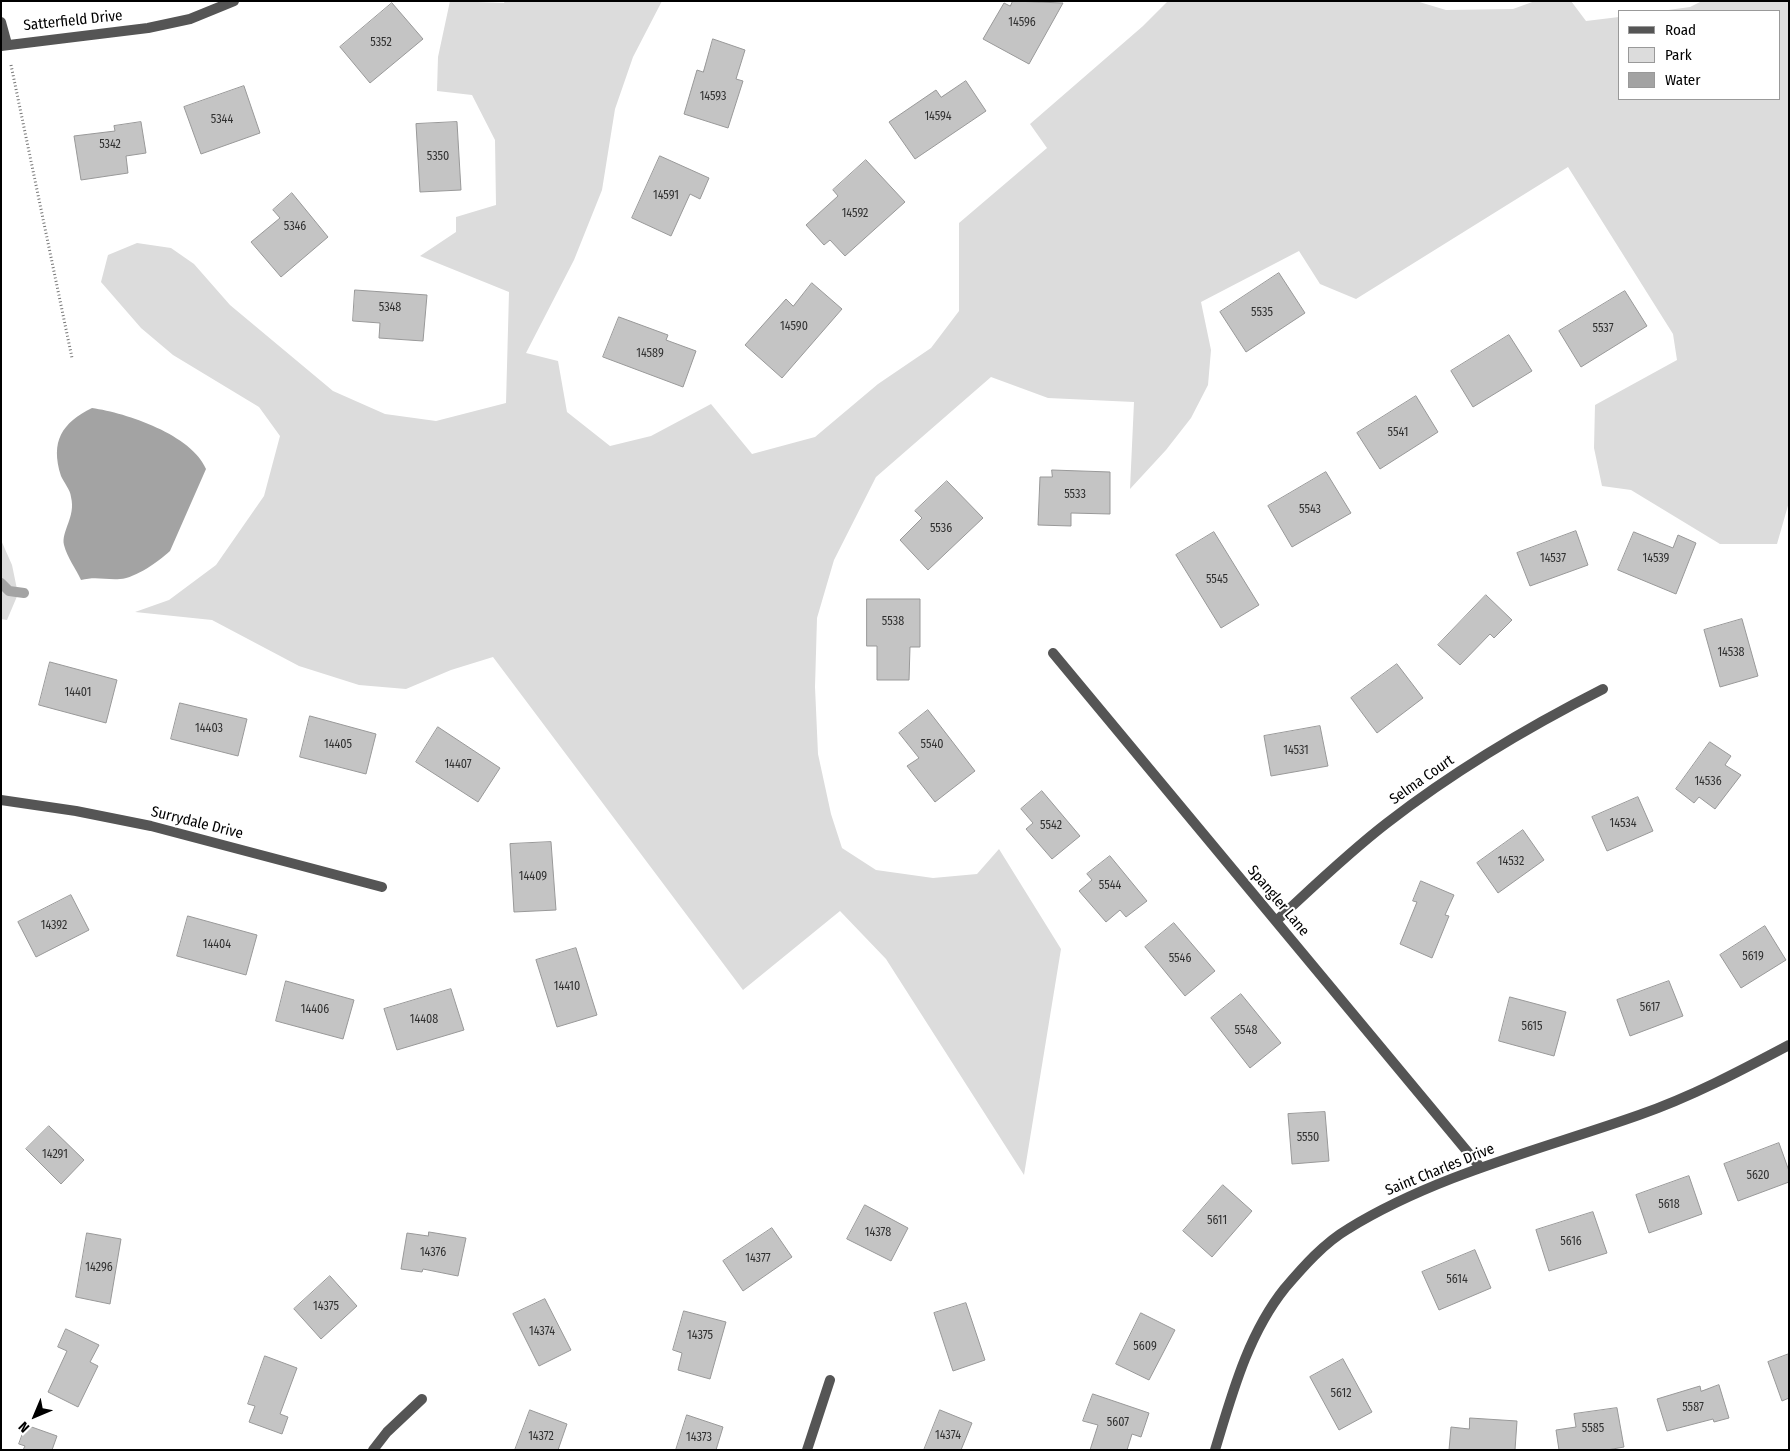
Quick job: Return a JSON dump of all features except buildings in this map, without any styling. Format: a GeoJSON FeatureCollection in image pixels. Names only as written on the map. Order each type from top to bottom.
{"type":"FeatureCollection","features":[{"type":"Feature","properties":{"kind":"street","name":"Satterfield Drive"},"geometry":{"type":"LineString","coordinates":[[4,45],[148,28],[190,19],[234,1]]}},
{"type":"Feature","properties":{"kind":"street"},"geometry":{"type":"LineString","coordinates":[[1,22],[4,45]]}},
{"type":"Feature","properties":{"kind":"street","name":"Spangler Lane"},"geometry":{"type":"LineString","coordinates":[[1053,652],[1481,1168]]}},
{"type":"Feature","properties":{"kind":"street","name":"Selma Court"},"geometry":{"type":"LineString","coordinates":[[1276,922],[1335,866],[1387,823],[1471,764],[1543,720],[1603,690]]}},
{"type":"Feature","properties":{"kind":"street","name":"Surrydale Drive"},"geometry":{"type":"LineString","coordinates":[[1,800],[76,811],[151,826],[382,887]]}},
{"type":"Feature","properties":{"kind":"street","name":"Saint Charles Drive"},"geometry":{"type":"LineString","coordinates":[[1215,1450],[1234,1389],[1258,1330],[1284,1289],[1316,1254],[1347,1229],[1390,1206],[1481,1168],[1640,1115],[1720,1081],[1789,1045]]}},
{"type":"Feature","properties":{"kind":"street"},"geometry":{"type":"LineString","coordinates":[[807,1450],[830,1380]]}},
{"type":"Feature","properties":{"kind":"street"},"geometry":{"type":"LineString","coordinates":[[373,1450],[387,1432],[422,1399]]}},
{"type":"Feature","properties":{"kind":"path"},"geometry":{"type":"LineString","coordinates":[[4,45],[72,358]]}},
{"type":"Feature","properties":{"kind":"green space"},"geometry":{"type":"Polygon","coordinates":[[[450,1],[504,3],[505,1],[662,1],[633,57],[615,109],[602,190],[574,260],[526,353],[558,361],[567,412],[610,446],[651,436],[711,404],[752,454],[815,437],[878,384],[931,348],[959,311],[959,223],[1047,148],[1030,124],[1143,26],[1168,1],[1416,1],[1446,10],[1513,9],[1535,1],[1571,1],[1586,21],[1618,17],[1618,100],[1780,100],[1780,10],[1668,10],[1690,7],[1702,1],[1789,1],[1789,502],[1777,544],[1720,544],[1631,490],[1602,486],[1594,448],[1595,405],[1677,360],[1673,334],[1568,167],[1356,299],[1320,284],[1299,251],[1201,302],[1211,350],[1208,385],[1191,418],[1166,450],[1130,489],[1134,402],[1048,398],[991,377],[876,477],[834,560],[817,618],[815,687],[818,754],[831,814],[842,848],[876,870],[933,878],[977,874],[999,849],[1061,949],[1024,1175],[886,959],[840,911],[743,990],[493,657],[451,670],[406,689],[359,685],[299,666],[212,620],[135,612],[169,600],[216,565],[264,496],[280,436],[259,407],[173,355],[141,328],[101,282],[108,255],[137,243],[171,248],[194,264],[230,305],[333,391],[385,414],[436,421],[506,403],[509,292],[420,256],[456,232],[456,217],[496,205],[495,140],[472,95],[437,91],[438,57],[450,1]]]}},
{"type":"Feature","properties":{"kind":"green space"},"geometry":{"type":"Polygon","coordinates":[[[1,540],[12,565],[18,594],[7,620],[1,619],[1,540]]]}},
{"type":"Feature","properties":{"kind":"water"},"geometry":{"type":"Polygon","coordinates":[[[92,408],[123,415],[173,436],[199,457],[206,469],[170,551],[147,568],[126,578],[91,578],[81,580],[64,545],[72,504],[58,464],[58,443],[66,427],[73,420],[92,408]]]}},
{"type":"Feature","properties":{"kind":"waterway"},"geometry":{"type":"LineString","coordinates":[[1,583],[9,591],[24,593]]}}]}
